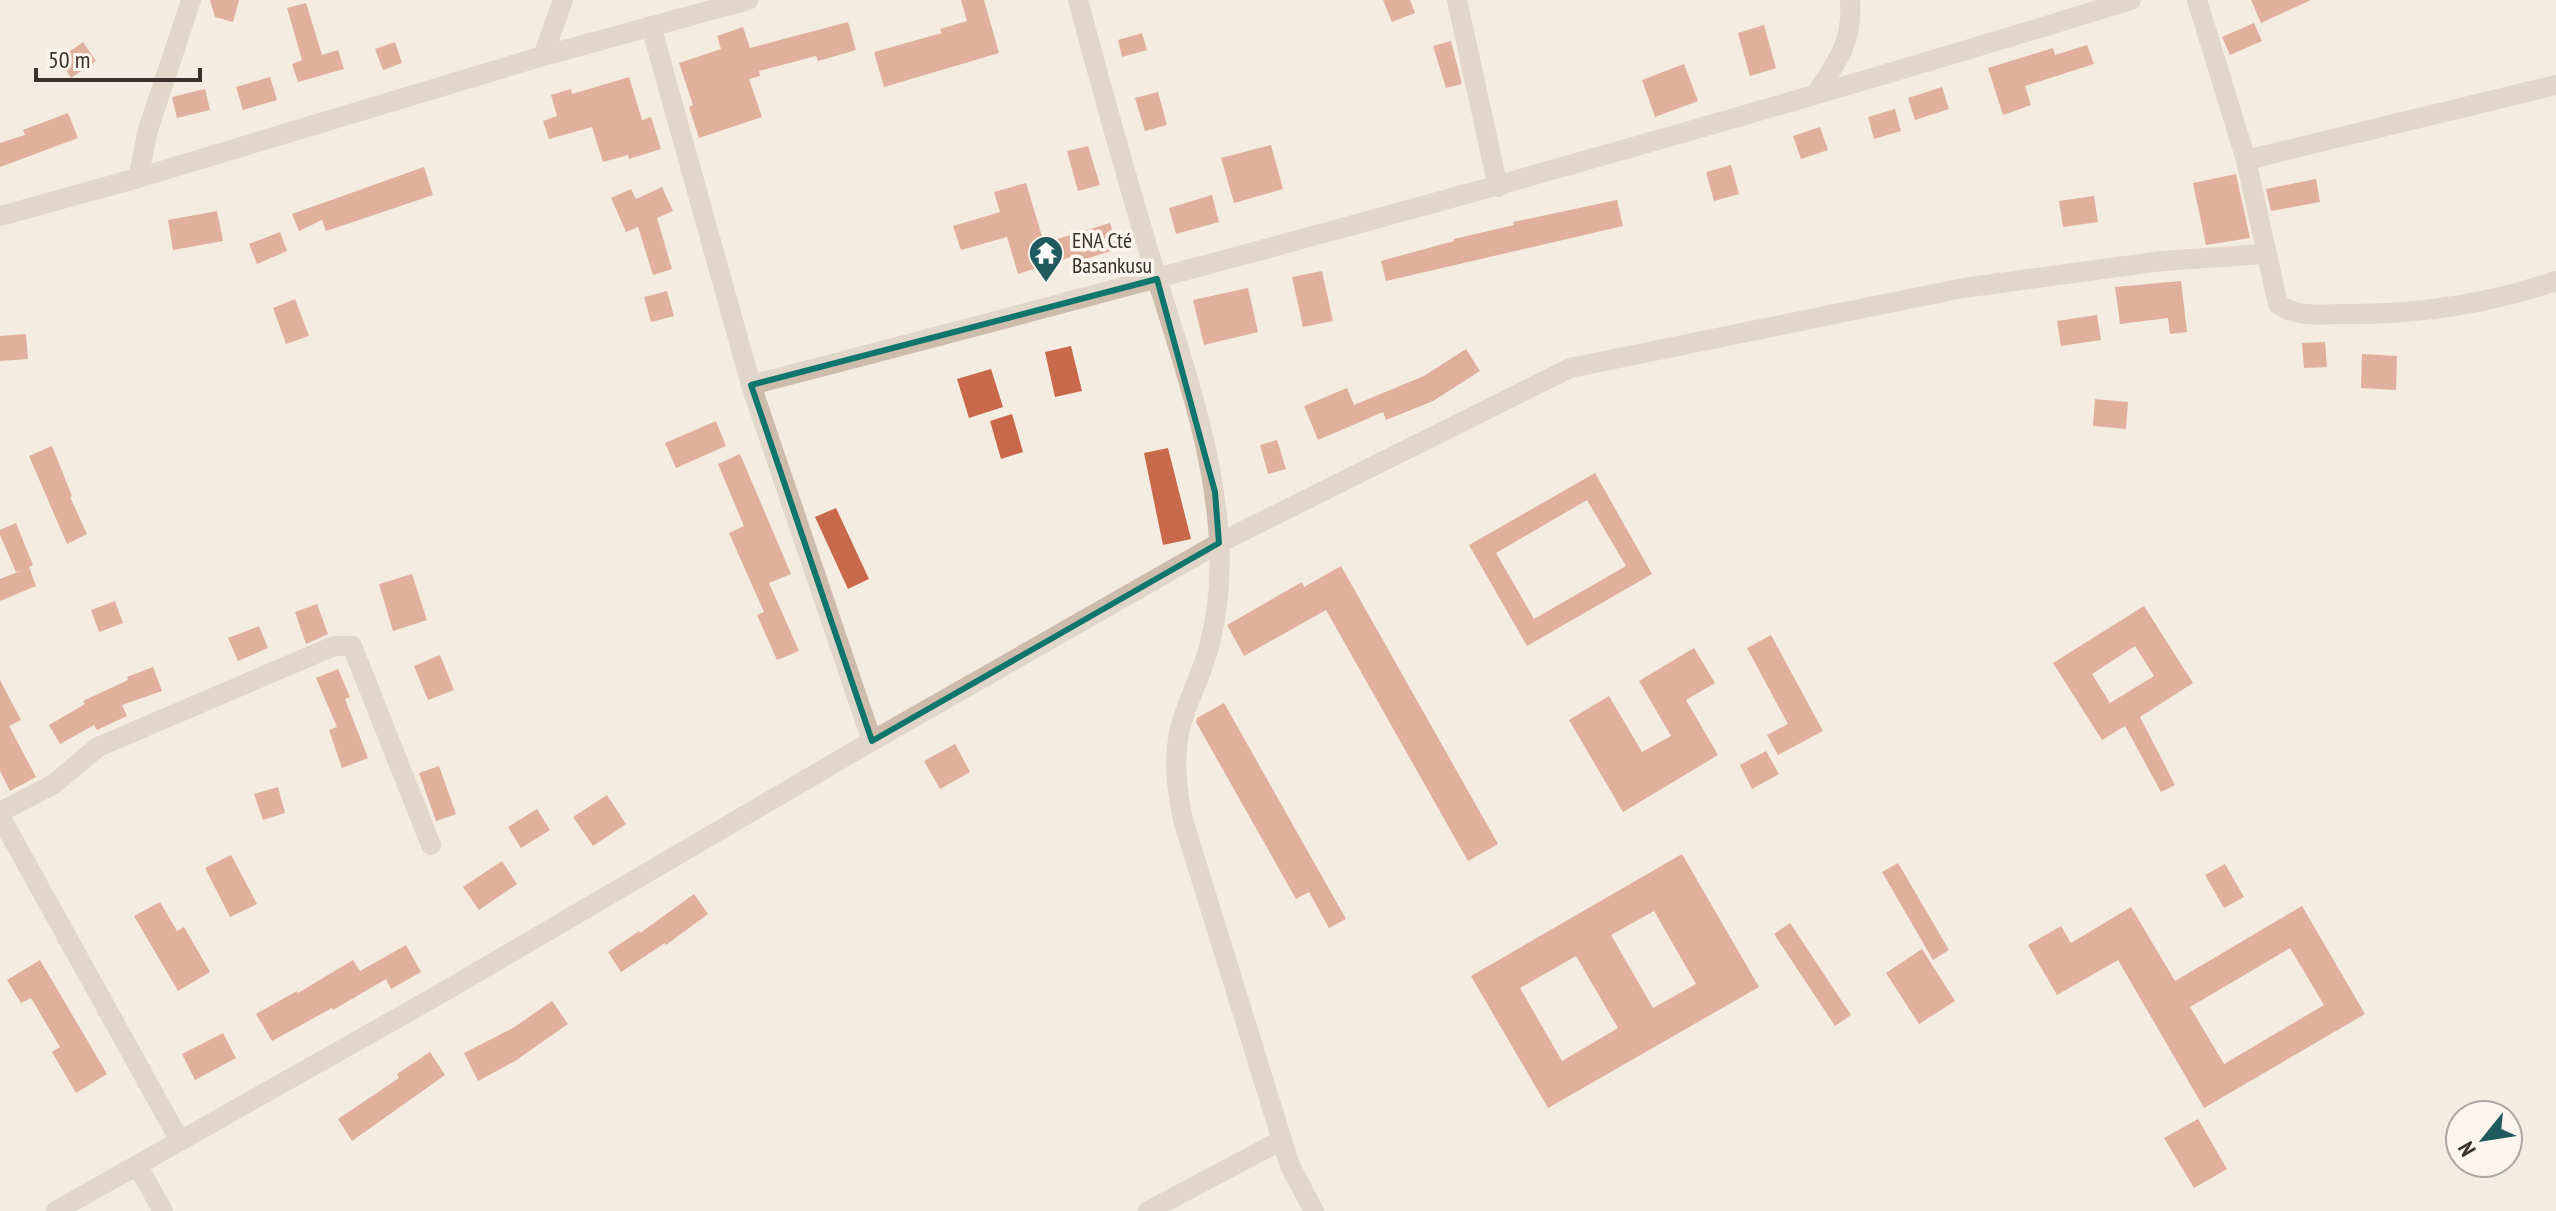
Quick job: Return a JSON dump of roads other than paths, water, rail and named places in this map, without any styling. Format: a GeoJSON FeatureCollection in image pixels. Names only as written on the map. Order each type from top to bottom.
{"type":"FeatureCollection","features":[{"type":"Feature","properties":{"kind":"street"},"geometry":{"type":"LineString","coordinates":[[138,178],[148,130],[191,0]]}},
{"type":"Feature","properties":{"kind":"street"},"geometry":{"type":"LineString","coordinates":[[543,56],[563,0]]}},
{"type":"Feature","properties":{"kind":"street"},"geometry":{"type":"LineString","coordinates":[[0,216],[138,178],[543,56],[748,0]]}},
{"type":"Feature","properties":{"kind":"street"},"geometry":{"type":"LineString","coordinates":[[1078,0],[1192,394],[1215,492],[1219,543],[1211,641],[1181,728],[1176,764],[1183,820],[1290,1166],[1314,1211]]}},
{"type":"Feature","properties":{"kind":"street"},"geometry":{"type":"LineString","coordinates":[[1457,0],[1498,187]]}},
{"type":"Feature","properties":{"kind":"street"},"geometry":{"type":"LineString","coordinates":[[1815,95],[1843,53],[1849,33],[1850,0]]}},
{"type":"Feature","properties":{"kind":"street"},"geometry":{"type":"LineString","coordinates":[[751,385],[1498,187],[2131,0]]}},
{"type":"Feature","properties":{"kind":"street"},"geometry":{"type":"LineString","coordinates":[[2197,0],[2246,160],[2278,304],[2299,314],[2383,314],[2467,305],[2512,296],[2556,281]]}},
{"type":"Feature","properties":{"kind":"street"},"geometry":{"type":"LineString","coordinates":[[651,26],[751,385],[872,741]]}},
{"type":"Feature","properties":{"kind":"street"},"geometry":{"type":"LineString","coordinates":[[2246,160],[2556,85]]}},
{"type":"Feature","properties":{"kind":"street"},"geometry":{"type":"LineString","coordinates":[[56,1211],[433,998],[872,741],[1219,543],[1570,368],[1963,288],[2162,261],[2265,254]]}},
{"type":"Feature","properties":{"kind":"street"},"geometry":{"type":"LineString","coordinates":[[180,1141],[0,814],[54,784],[98,747],[334,646],[352,646],[431,845]]}},
{"type":"Feature","properties":{"kind":"street"},"geometry":{"type":"LineString","coordinates":[[1148,1211],[1282,1140]]}},
{"type":"Feature","properties":{"kind":"street"},"geometry":{"type":"LineString","coordinates":[[137,1165],[163,1211]]}},
{"type":"Feature","properties":{"kind":"place","name":"ENA Cté Basankusu"},"geometry":{"type":"Point","coordinates":[1046,284]}}]}
